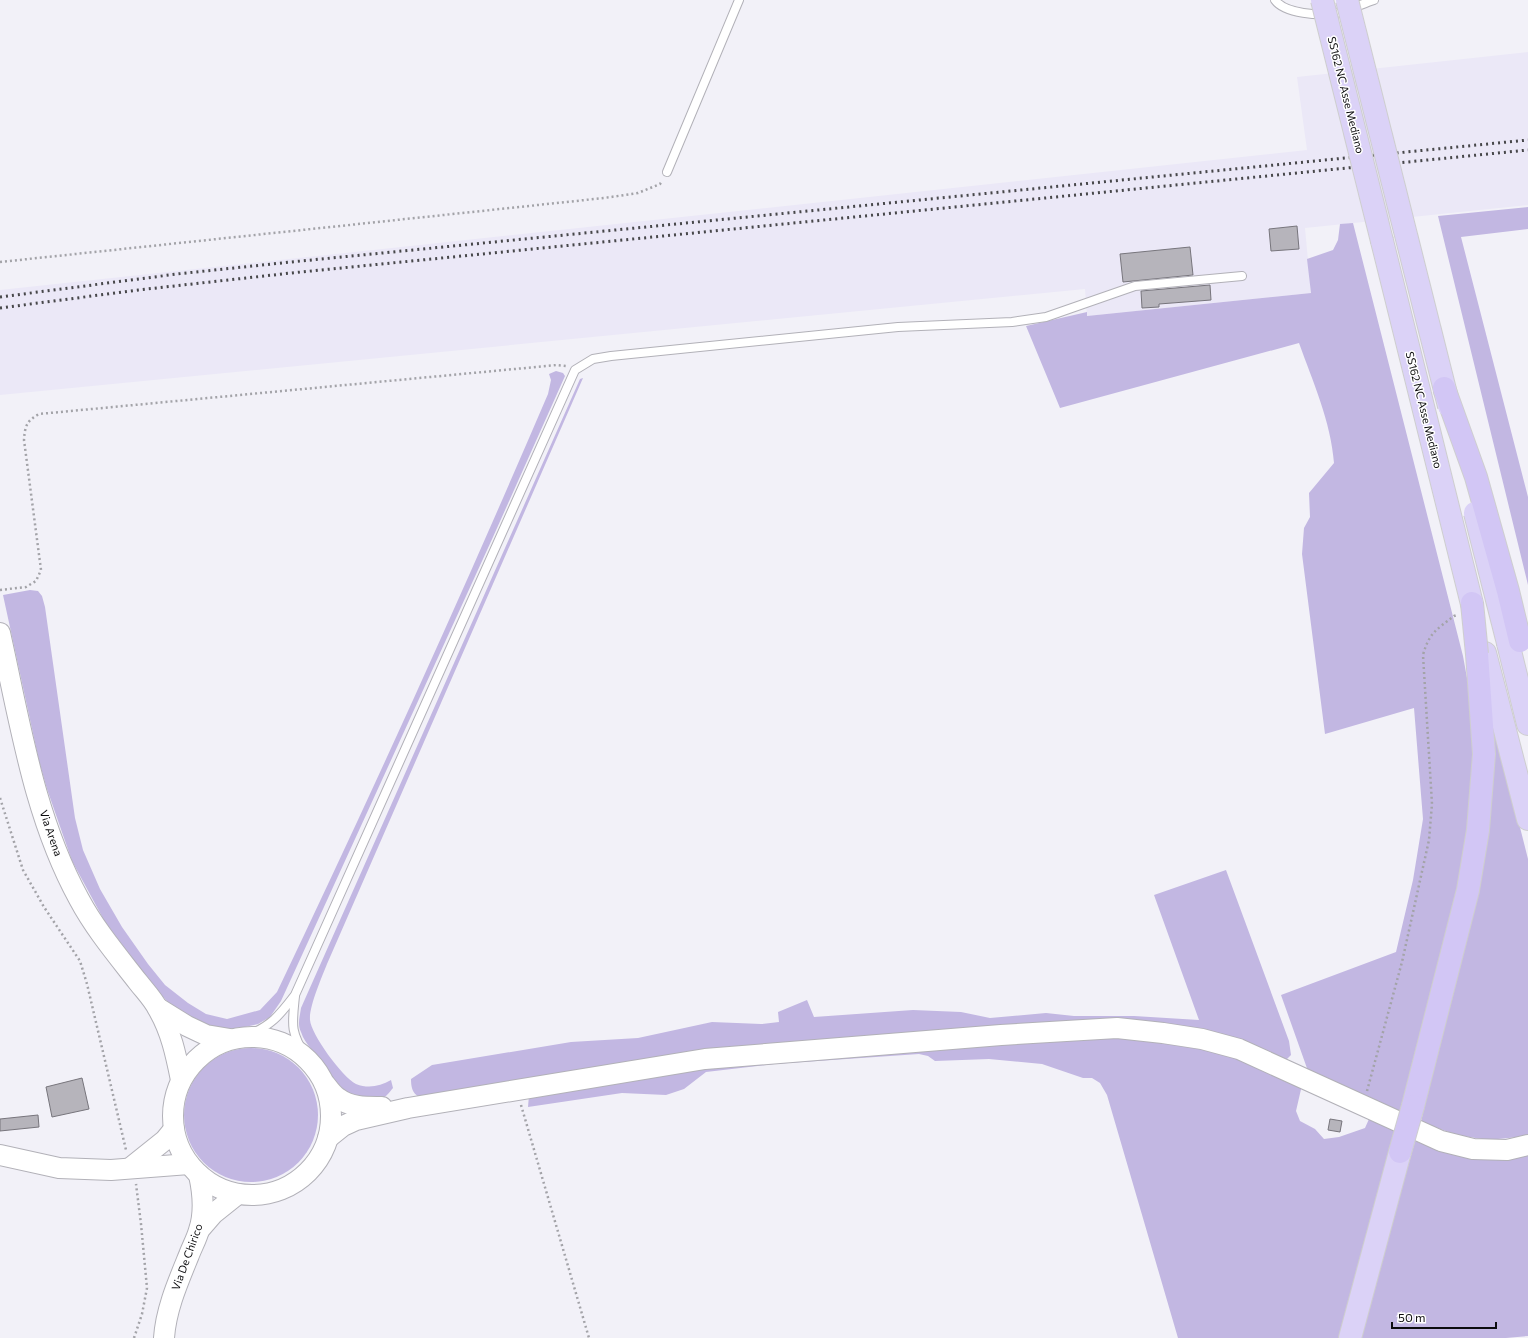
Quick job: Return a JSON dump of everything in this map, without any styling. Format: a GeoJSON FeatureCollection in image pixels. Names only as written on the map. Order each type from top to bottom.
{"type":"FeatureCollection","features":[{"type":"Feature","properties":{"kind":"highway","name":"SS162 NC Asse Mediano"},"geometry":{"type":"LineString","coordinates":[[1322,0],[1468,607]]}},
{"type":"Feature","properties":{"kind":"highway"},"geometry":{"type":"LineString","coordinates":[[1347,0],[1444,388],[1476,477],[1508,591],[1514,642],[1528,724]]}},
{"type":"Feature","properties":{"kind":"highway"},"geometry":{"type":"LineString","coordinates":[[1468,607],[1528,819]]}},
{"type":"Feature","properties":{"kind":"highway"},"geometry":{"type":"LineString","coordinates":[[1514,642],[1528,672]]}},
{"type":"Feature","properties":{"kind":"highway"},"geometry":{"type":"LineString","coordinates":[[1350,1338],[1413,1106],[1468,890],[1478,830],[1484,754],[1481,653]]}},
{"type":"Feature","properties":{"kind":"street","name":"Via Arena"},"geometry":{"type":"LineString","coordinates":[[0,633],[31,773],[53,845],[78,898],[103,937],[158,1008],[170,1035],[181,1080]]}},
{"type":"Feature","properties":{"kind":"street","name":"Via Arena"},"geometry":{"type":"LineString","coordinates":[[158,1008],[187,1026],[206,1035],[238,1038],[262,1037],[278,1041],[306,1057],[317,1070],[325,1084]]}},
{"type":"Feature","properties":{"kind":"street"},"geometry":{"type":"LineString","coordinates":[[328,1138],[343,1126],[356,1120],[408,1108],[705,1059],[1001,1035],[1117,1028],[1163,1032],[1202,1039],[1239,1049],[1441,1141],[1473,1150],[1507,1150],[1528,1146]]}},
{"type":"Feature","properties":{"kind":"street"},"geometry":{"type":"LineString","coordinates":[[238,1038],[218,1044],[201,1055],[188,1069],[181,1080],[174,1104],[174,1129],[179,1147],[194,1169],[211,1184],[238,1194],[267,1194],[281,1190],[306,1174],[315,1164],[323,1151],[328,1138],[331,1108],[325,1084]]}},
{"type":"Feature","properties":{"kind":"street"},"geometry":{"type":"LineString","coordinates":[[325,1084],[338,1098],[358,1106],[408,1108]]}},
{"type":"Feature","properties":{"kind":"street"},"geometry":{"type":"LineString","coordinates":[[130,1168],[164,1140],[174,1129]]}},
{"type":"Feature","properties":{"kind":"street"},"geometry":{"type":"LineString","coordinates":[[0,1155],[59,1168],[111,1170],[130,1168],[194,1169]]}},
{"type":"Feature","properties":{"kind":"street","name":"Via De Chirico"},"geometry":{"type":"LineString","coordinates":[[164,1338],[175,1289],[200,1229],[203,1207],[203,1192],[194,1169]]}},
{"type":"Feature","properties":{"kind":"street"},"geometry":{"type":"LineString","coordinates":[[200,1229],[213,1214],[238,1194]]}},
{"type":"Feature","properties":{"kind":"lane"},"geometry":{"type":"LineString","coordinates":[[667,172],[738,0]]}},
{"type":"Feature","properties":{"kind":"lane"},"geometry":{"type":"LineString","coordinates":[[1275,0],[1277,3],[1292,10],[1310,14],[1336,13],[1374,0]]}},
{"type":"Feature","properties":{"kind":"lane"},"geometry":{"type":"LineString","coordinates":[[238,1038],[260,1030],[274,1021],[295,995],[575,370],[593,359],[611,356],[898,327],[1012,322],[1046,317],[1135,286],[1242,276]]}},
{"type":"Feature","properties":{"kind":"lane"},"geometry":{"type":"LineString","coordinates":[[295,995],[293,1028],[296,1042],[306,1057]]}},
{"type":"Feature","properties":{"kind":"path"},"geometry":{"type":"LineString","coordinates":[[0,262],[604,198],[638,193],[660,184],[667,172]]}},
{"type":"Feature","properties":{"kind":"path"},"geometry":{"type":"LineString","coordinates":[[0,590],[26,587],[36,581],[41,570],[24,440],[26,425],[30,419],[39,414],[557,365],[569,366],[575,370]]}},
{"type":"Feature","properties":{"kind":"path"},"geometry":{"type":"LineString","coordinates":[[1363,1106],[1402,962],[1429,840],[1432,804],[1422,655],[1426,642],[1432,633],[1468,607]]}},
{"type":"Feature","properties":{"kind":"path"},"geometry":{"type":"LineString","coordinates":[[0,798],[24,870],[44,907],[80,961],[87,984],[130,1168],[135,1179],[141,1224],[147,1288],[142,1314],[134,1338]]}},
{"type":"Feature","properties":{"kind":"path"},"geometry":{"type":"LineString","coordinates":[[516,1090],[589,1338]]}},
{"type":"Feature","properties":{"kind":"shaded area"},"geometry":{"type":"Polygon","coordinates":[[[1528,52],[1528,205],[1305,228],[1311,293],[1087,316],[1085,289],[0,395],[0,290],[1307,150],[1297,77],[1528,52]]]}},
{"type":"Feature","properties":{"kind":"shaded area"},"geometry":{"type":"Polygon","coordinates":[[[1528,207],[1528,229],[1461,237],[1528,497],[1528,585],[1438,216],[1528,207]]]}},
{"type":"Feature","properties":{"kind":"shaded area"},"geometry":{"type":"Polygon","coordinates":[[[1353,223],[1463,656],[1475,728],[1474,793],[1466,857],[1419,1057],[1399,1112],[1308,1071],[1281,995],[1396,952],[1413,880],[1423,819],[1414,708],[1325,734],[1302,554],[1304,528],[1310,517],[1309,493],[1334,463],[1325,417],[1299,343],[1060,408],[1026,326],[1087,312],[1087,316],[1311,293],[1307,259],[1333,250],[1338,240],[1340,224],[1353,223]]]}},
{"type":"Feature","properties":{"kind":"shaded area"},"geometry":{"type":"Polygon","coordinates":[[[556,371],[563,373],[565,376],[281,1001],[270,1017],[258,1024],[225,1029],[195,1023],[174,1009],[153,986],[105,922],[72,861],[39,761],[3,595],[30,590],[38,591],[42,596],[45,607],[75,818],[83,850],[100,889],[122,927],[165,985],[188,1003],[206,1014],[227,1019],[260,1010],[277,992],[347,844],[416,694],[516,469],[548,394],[551,380],[549,374],[556,371]]]}},
{"type":"Feature","properties":{"kind":"shaded area"},"geometry":{"type":"Polygon","coordinates":[[[583,378],[319,984],[310,1014],[310,1020],[321,1045],[328,1055],[350,1080],[361,1086],[370,1087],[383,1084],[391,1080],[393,1088],[387,1095],[379,1100],[370,1101],[354,1097],[341,1090],[305,1041],[299,1026],[301,1008],[580,379],[583,378]]]}},
{"type":"Feature","properties":{"kind":"shaded area"},"geometry":{"type":"Polygon","coordinates":[[[1495,729],[1528,859],[1528,1136],[1488,1140],[1457,1135],[1421,1122],[1434,1058],[1491,731],[1495,729]]]}},
{"type":"Feature","properties":{"kind":"shaded area"},"geometry":{"type":"Polygon","coordinates":[[[1226,870],[1289,1041],[1291,1055],[1284,1060],[1115,1021],[419,1097],[413,1091],[411,1079],[432,1065],[571,1042],[638,1038],[712,1022],[761,1024],[779,1022],[778,1012],[807,1000],[814,1017],[913,1010],[961,1012],[990,1018],[1046,1013],[1074,1016],[1134,1016],[1199,1020],[1154,895],[1226,870]]]}},
{"type":"Feature","properties":{"kind":"shaded area"},"geometry":{"type":"Polygon","coordinates":[[[1122,1037],[1209,1047],[1302,1085],[1296,1111],[1300,1121],[1315,1129],[1324,1139],[1339,1137],[1365,1128],[1369,1119],[1398,1132],[1344,1338],[1178,1338],[1107,1095],[1100,1083],[1092,1078],[1083,1078],[1042,1064],[989,1059],[935,1061],[928,1056],[919,1054],[774,1064],[706,1072],[684,1089],[666,1095],[622,1093],[528,1107],[529,1095],[741,1061],[1122,1037]]]}},
{"type":"Feature","properties":{"kind":"shaded area"},"geometry":{"type":"Polygon","coordinates":[[[244,1048],[258,1048],[277,1053],[299,1067],[313,1089],[317,1102],[317,1128],[313,1141],[299,1163],[277,1177],[258,1182],[244,1182],[225,1177],[203,1163],[189,1141],[184,1122],[184,1108],[189,1089],[203,1067],[225,1053],[244,1048]]]}},
{"type":"Feature","properties":{"kind":"shaded area"},"geometry":{"type":"Polygon","coordinates":[[[1415,1141],[1448,1153],[1528,1153],[1528,1336],[1506,1338],[1360,1338],[1415,1141]]]}},
{"type":"Feature","properties":{"kind":"building"},"geometry":{"type":"Polygon","coordinates":[[[1297,226],[1299,249],[1271,251],[1269,229],[1297,226]]]}},
{"type":"Feature","properties":{"kind":"building"},"geometry":{"type":"Polygon","coordinates":[[[1190,247],[1193,275],[1123,282],[1120,254],[1190,247]]]}},
{"type":"Feature","properties":{"kind":"building"},"geometry":{"type":"Polygon","coordinates":[[[1210,285],[1211,300],[1159,304],[1159,307],[1142,308],[1141,291],[1210,285]]]}},
{"type":"Feature","properties":{"kind":"building"},"geometry":{"type":"Polygon","coordinates":[[[82,1078],[89,1109],[52,1117],[46,1087],[82,1078]]]}},
{"type":"Feature","properties":{"kind":"building"},"geometry":{"type":"Polygon","coordinates":[[[38,1115],[39,1127],[0,1131],[0,1119],[38,1115]]]}},
{"type":"Feature","properties":{"kind":"building"},"geometry":{"type":"Polygon","coordinates":[[[1330,1119],[1342,1121],[1340,1132],[1328,1130],[1330,1119]]]}},
{"type":"Feature","properties":{"kind":"railway"},"geometry":{"type":"LineString","coordinates":[[0,297],[177,274],[291,262],[1528,140]]}},
{"type":"Feature","properties":{"kind":"railway"},"geometry":{"type":"LineString","coordinates":[[0,308],[138,290],[291,273],[1528,150]]}}]}
